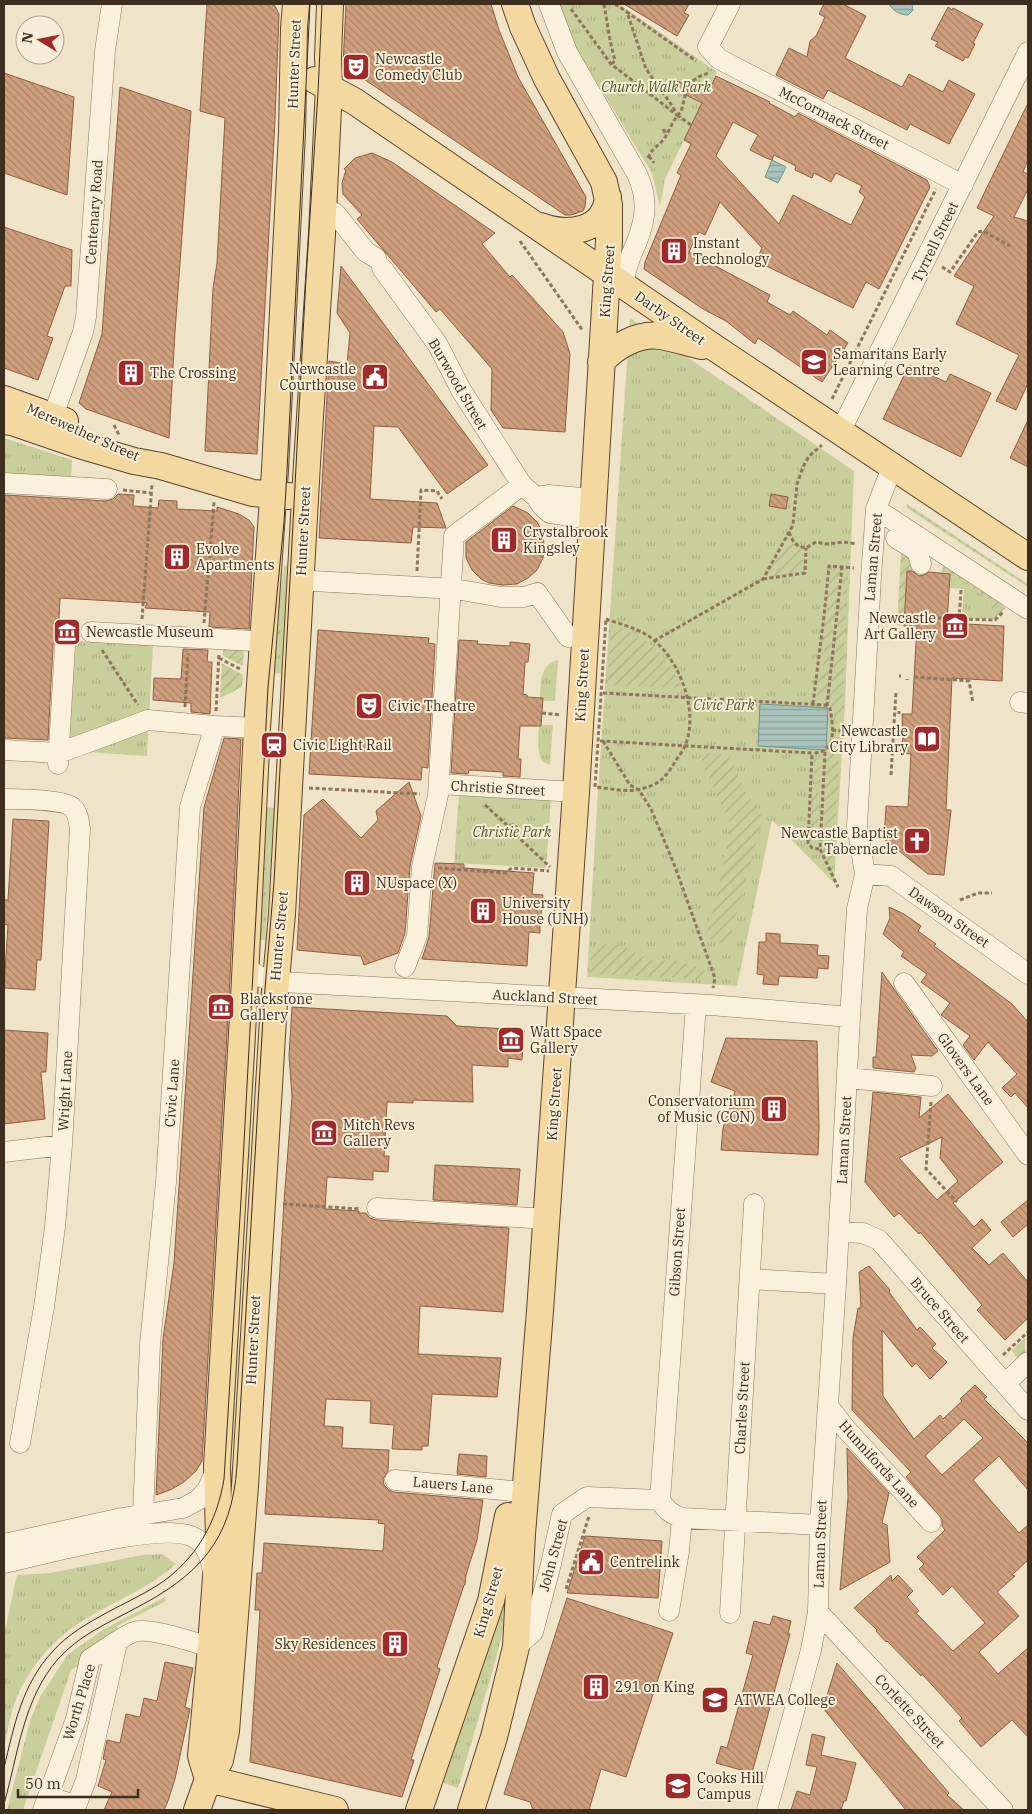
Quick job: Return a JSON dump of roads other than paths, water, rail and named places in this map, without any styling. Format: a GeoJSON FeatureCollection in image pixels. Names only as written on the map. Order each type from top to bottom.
{"type":"FeatureCollection","features":[{"type":"Feature","properties":{"kind":"main road","name":"Hunter Street"},"geometry":{"type":"LineString","coordinates":[[208,1779],[201,1756],[219,1537],[217,1466],[246,965],[257,728],[273,495],[292,125],[296,4]]}},
{"type":"Feature","properties":{"kind":"main road","name":"Hunter Street"},"geometry":{"type":"LineString","coordinates":[[197,1810],[208,1779],[220,1760],[226,1731],[282,904],[322,234],[329,88],[330,4]]}},
{"type":"Feature","properties":{"kind":"main road","name":"King Street"},"geometry":{"type":"LineString","coordinates":[[471,1810],[494,1737],[516,1646],[522,1534],[547,1220],[562,998],[591,740],[592,509],[601,362],[616,280],[609,241],[608,197],[597,168],[547,79],[525,32],[515,4]]}},
{"type":"Feature","properties":{"kind":"main road","name":"Darby Street"},"geometry":{"type":"LineString","coordinates":[[294,55],[303,69],[314,80],[354,102],[526,232],[616,280],[715,348],[831,438],[892,467],[1028,557]]}},
{"type":"Feature","properties":{"kind":"main road","name":"Hunter Street"},"geometry":{"type":"LineString","coordinates":[[292,125],[302,106],[312,97],[329,88]]}},
{"type":"Feature","properties":{"kind":"main road"},"geometry":{"type":"LineString","coordinates":[[526,232],[577,231],[602,216],[607,208],[608,197]]}},
{"type":"Feature","properties":{"kind":"main road"},"geometry":{"type":"LineString","coordinates":[[601,362],[612,351],[622,345],[654,336],[715,348]]}},
{"type":"Feature","properties":{"kind":"main road","name":"Merewether Street"},"geometry":{"type":"LineString","coordinates":[[4,399],[50,425],[134,461],[156,475],[253,494],[305,497]]}},
{"type":"Feature","properties":{"kind":"main road","name":"Merewether Street"},"geometry":{"type":"LineString","coordinates":[[4,421],[50,425]]}},
{"type":"Feature","properties":{"kind":"main road","name":"King Street"},"geometry":{"type":"LineString","coordinates":[[419,1810],[491,1602],[534,1388]]}},
{"type":"Feature","properties":{"kind":"main road"},"geometry":{"type":"LineString","coordinates":[[208,1779],[335,1810]]}},
{"type":"Feature","properties":{"kind":"street","name":"Centenary Road"},"geometry":{"type":"LineString","coordinates":[[50,425],[83,332],[86,317],[105,51],[112,4]]}},
{"type":"Feature","properties":{"kind":"street","name":"King Street"},"geometry":{"type":"LineString","coordinates":[[549,4],[568,52],[634,169],[643,190],[645,205],[644,221],[625,270],[616,280]]}},
{"type":"Feature","properties":{"kind":"street","name":"McCormack Street"},"geometry":{"type":"LineString","coordinates":[[730,4],[702,54],[719,59],[963,184]]}},
{"type":"Feature","properties":{"kind":"street","name":"Tyrrell Street"},"geometry":{"type":"LineString","coordinates":[[831,438],[963,184],[1028,52]]}},
{"type":"Feature","properties":{"kind":"street","name":"Burwood Street"},"geometry":{"type":"LineString","coordinates":[[335,213],[366,252],[379,263],[438,344],[461,390],[523,492]]}},
{"type":"Feature","properties":{"kind":"street","name":"Laman Street"},"geometry":{"type":"LineString","coordinates":[[767,1810],[811,1650],[818,1612],[820,1525],[836,1284],[850,1017],[857,910],[865,874],[857,826],[875,517],[892,467]]}},
{"type":"Feature","properties":{"kind":"street"},"geometry":{"type":"LineString","coordinates":[[4,483],[107,489]]}},
{"type":"Feature","properties":{"kind":"street"},"geometry":{"type":"LineString","coordinates":[[523,492],[548,495],[592,509]]}},
{"type":"Feature","properties":{"kind":"street","name":"Christie Street"},"geometry":{"type":"LineString","coordinates":[[523,492],[454,536],[439,790],[474,786],[585,790]]}},
{"type":"Feature","properties":{"kind":"street"},"geometry":{"type":"LineString","coordinates":[[875,517],[917,551],[921,564]]}},
{"type":"Feature","properties":{"kind":"street"},"geometry":{"type":"LineString","coordinates":[[875,517],[1028,609]]}},
{"type":"Feature","properties":{"kind":"street"},"geometry":{"type":"LineString","coordinates":[[313,581],[450,587],[501,597],[524,597],[537,593],[568,638]]}},
{"type":"Feature","properties":{"kind":"street"},"geometry":{"type":"LineString","coordinates":[[90,632],[141,635],[208,643],[253,641]]}},
{"type":"Feature","properties":{"kind":"street"},"geometry":{"type":"LineString","coordinates":[[58,759],[65,646]]}},
{"type":"Feature","properties":{"kind":"street"},"geometry":{"type":"LineString","coordinates":[[4,750],[58,759],[148,720],[184,723],[212,733],[257,728]]}},
{"type":"Feature","properties":{"kind":"street","name":"Civic Lane"},"geometry":{"type":"LineString","coordinates":[[143,1510],[150,1344],[166,1182],[190,807],[212,733]]}},
{"type":"Feature","properties":{"kind":"street"},"geometry":{"type":"LineString","coordinates":[[405,967],[417,936],[422,867],[439,790]]}},
{"type":"Feature","properties":{"kind":"street","name":"Wright Lane"},"geometry":{"type":"LineString","coordinates":[[4,799],[65,804],[75,810],[80,825],[62,1146],[55,1226],[44,1307],[20,1444]]}},
{"type":"Feature","properties":{"kind":"street","name":"Dawson Street"},"geometry":{"type":"LineString","coordinates":[[865,874],[891,876],[1028,970]]}},
{"type":"Feature","properties":{"kind":"street","name":"Auckland Street"},"geometry":{"type":"LineString","coordinates":[[246,965],[255,974],[276,981],[703,1005],[850,1017]]}},
{"type":"Feature","properties":{"kind":"street","name":"Glovers Lane"},"geometry":{"type":"LineString","coordinates":[[904,983],[1028,1154]]}},
{"type":"Feature","properties":{"kind":"street","name":"Gibson Street"},"geometry":{"type":"LineString","coordinates":[[660,1500],[703,1005]]}},
{"type":"Feature","properties":{"kind":"street"},"geometry":{"type":"LineString","coordinates":[[847,1078],[932,1086]]}},
{"type":"Feature","properties":{"kind":"street"},"geometry":{"type":"LineString","coordinates":[[4,1152],[62,1146]]}},
{"type":"Feature","properties":{"kind":"street","name":"Charles Street"},"geometry":{"type":"LineString","coordinates":[[730,1613],[754,1204]]}},
{"type":"Feature","properties":{"kind":"street"},"geometry":{"type":"LineString","coordinates":[[377,1208],[547,1220]]}},
{"type":"Feature","properties":{"kind":"street","name":"Bruce Street"},"geometry":{"type":"LineString","coordinates":[[839,1232],[863,1233],[879,1240],[1028,1410]]}},
{"type":"Feature","properties":{"kind":"street"},"geometry":{"type":"LineString","coordinates":[[750,1279],[836,1284]]}},
{"type":"Feature","properties":{"kind":"street"},"geometry":{"type":"LineString","coordinates":[[1005,1384],[1028,1362]]}},
{"type":"Feature","properties":{"kind":"street","name":"Hunnifords Lane"},"geometry":{"type":"LineString","coordinates":[[828,1406],[846,1429],[931,1522]]}},
{"type":"Feature","properties":{"kind":"street"},"geometry":{"type":"LineString","coordinates":[[4,1544],[143,1510],[178,1510],[194,1503],[207,1490],[214,1478],[217,1466]]}},
{"type":"Feature","properties":{"kind":"street","name":"Lauers Lane"},"geometry":{"type":"LineString","coordinates":[[395,1480],[512,1491]]}},
{"type":"Feature","properties":{"kind":"street","name":"John Street"},"geometry":{"type":"LineString","coordinates":[[516,1646],[533,1632],[562,1514],[587,1497],[660,1500]]}},
{"type":"Feature","properties":{"kind":"street"},"geometry":{"type":"LineString","coordinates":[[660,1500],[672,1514],[682,1518],[820,1525]]}},
{"type":"Feature","properties":{"kind":"street"},"geometry":{"type":"LineString","coordinates":[[669,1610],[679,1551],[682,1518]]}},
{"type":"Feature","properties":{"kind":"street"},"geometry":{"type":"LineString","coordinates":[[4,1563],[132,1536],[158,1532],[177,1532],[196,1538],[205,1548],[212,1567],[214,1587]]}},
{"type":"Feature","properties":{"kind":"street","name":"Corlette Street"},"geometry":{"type":"LineString","coordinates":[[818,1612],[1003,1810]]}},
{"type":"Feature","properties":{"kind":"street","name":"Worth Place"},"geometry":{"type":"LineString","coordinates":[[45,1803],[76,1719],[90,1659],[134,1632],[153,1632],[211,1648]]}},
{"type":"Feature","properties":{"kind":"street"},"geometry":{"type":"LineString","coordinates":[[45,1803],[76,1806],[90,1762],[117,1643]]}},
{"type":"Feature","properties":{"kind":"water"},"geometry":{"type":"Polygon","coordinates":[[[889,4],[912,4],[913,10],[908,15],[902,14],[895,11],[889,4]]]}},
{"type":"Feature","properties":{"kind":"water"},"geometry":{"type":"Polygon","coordinates":[[[772,160],[786,167],[778,183],[765,177],[772,160]]]}},
{"type":"Feature","properties":{"kind":"water"},"geometry":{"type":"Polygon","coordinates":[[[760,704],[828,708],[826,750],[758,746],[760,704]]]}},
{"type":"Feature","properties":{"kind":"tram line"},"geometry":{"type":"LineString","coordinates":[[4,1768],[21,1706],[42,1664],[72,1634],[93,1620],[158,1585],[183,1564],[194,1552],[210,1525],[221,1495],[224,1479],[268,687],[287,471],[310,4]]}},
{"type":"Feature","properties":{"kind":"tram line"},"geometry":{"type":"LineString","coordinates":[[4,1804],[23,1728],[29,1710],[46,1675],[58,1659],[75,1643],[157,1596],[193,1569],[208,1553],[219,1536],[228,1515],[234,1492],[264,1001],[274,882],[322,4]]}},
{"type":"Feature","properties":{"kind":"place","name":"Newcastle Comedy Club"},"geometry":{"type":"Point","coordinates":[356,67]}},
{"type":"Feature","properties":{"kind":"place","name":"Instant Technology"},"geometry":{"type":"Point","coordinates":[674,251]}},
{"type":"Feature","properties":{"kind":"place","name":"Samaritans Early Learning Centre"},"geometry":{"type":"Point","coordinates":[814,362]}},
{"type":"Feature","properties":{"kind":"place","name":"The Crossing"},"geometry":{"type":"Point","coordinates":[131,373]}},
{"type":"Feature","properties":{"kind":"place","name":"Newcastle Courthouse"},"geometry":{"type":"Point","coordinates":[375,377]}},
{"type":"Feature","properties":{"kind":"place","name":"Crystalbrook Kingsley"},"geometry":{"type":"Point","coordinates":[504,540]}},
{"type":"Feature","properties":{"kind":"place","name":"Evolve Apartments"},"geometry":{"type":"Point","coordinates":[177,557]}},
{"type":"Feature","properties":{"kind":"place","name":"Newcastle Art Gallery"},"geometry":{"type":"Point","coordinates":[955,626]}},
{"type":"Feature","properties":{"kind":"place","name":"Newcastle Museum"},"geometry":{"type":"Point","coordinates":[67,632]}},
{"type":"Feature","properties":{"kind":"place","name":"Civic Theatre"},"geometry":{"type":"Point","coordinates":[369,706]}},
{"type":"Feature","properties":{"kind":"place","name":"Newcastle City Library"},"geometry":{"type":"Point","coordinates":[927,739]}},
{"type":"Feature","properties":{"kind":"place","name":"Civic Light Rail"},"geometry":{"type":"Point","coordinates":[274,745]}},
{"type":"Feature","properties":{"kind":"place","name":"Newcastle Baptist Tabernacle"},"geometry":{"type":"Point","coordinates":[917,841]}},
{"type":"Feature","properties":{"kind":"place","name":"NUspace (X)"},"geometry":{"type":"Point","coordinates":[357,883]}},
{"type":"Feature","properties":{"kind":"place","name":"University House (UNH)"},"geometry":{"type":"Point","coordinates":[483,911]}},
{"type":"Feature","properties":{"kind":"place","name":"Blackstone Gallery"},"geometry":{"type":"Point","coordinates":[221,1007]}},
{"type":"Feature","properties":{"kind":"place","name":"Watt Space Gallery"},"geometry":{"type":"Point","coordinates":[511,1040]}},
{"type":"Feature","properties":{"kind":"place","name":"Conservatorium of Music (CON)"},"geometry":{"type":"Point","coordinates":[774,1109]}},
{"type":"Feature","properties":{"kind":"place","name":"Mitch Revs Gallery"},"geometry":{"type":"Point","coordinates":[324,1133]}},
{"type":"Feature","properties":{"kind":"place","name":"Centrelink"},"geometry":{"type":"Point","coordinates":[591,1562]}},
{"type":"Feature","properties":{"kind":"place","name":"Sky Residences"},"geometry":{"type":"Point","coordinates":[395,1644]}},
{"type":"Feature","properties":{"kind":"place","name":"291 on King"},"geometry":{"type":"Point","coordinates":[596,1687]}},
{"type":"Feature","properties":{"kind":"place","name":"ATWEA College"},"geometry":{"type":"Point","coordinates":[715,1700]}},
{"type":"Feature","properties":{"kind":"place","name":"Cooks Hill Campus"},"geometry":{"type":"Point","coordinates":[678,1786]}},
{"type":"Feature","properties":{"kind":"park label","name":"Church Walk Park"},"geometry":{"type":"Point","coordinates":[656,87]}},
{"type":"Feature","properties":{"kind":"park label","name":"Civic Park"},"geometry":{"type":"Point","coordinates":[724,705]}},
{"type":"Feature","properties":{"kind":"park label","name":"Christie Park"},"geometry":{"type":"Point","coordinates":[512,832]}}]}
